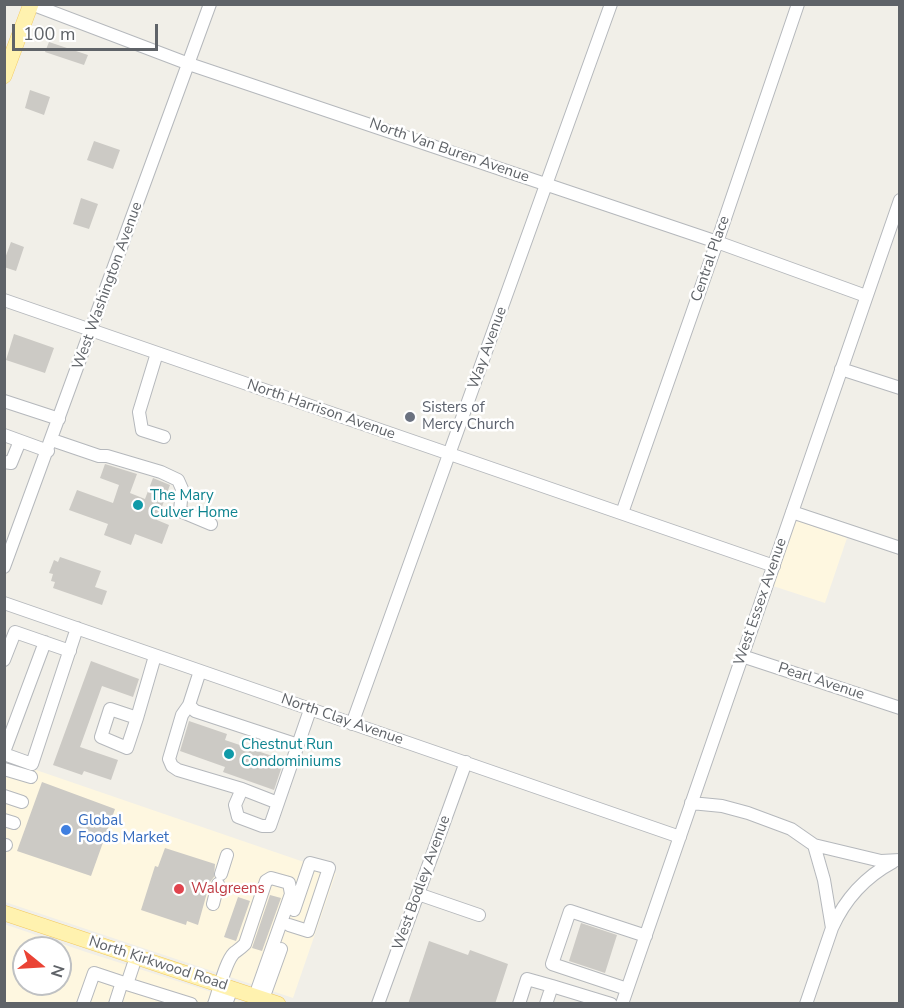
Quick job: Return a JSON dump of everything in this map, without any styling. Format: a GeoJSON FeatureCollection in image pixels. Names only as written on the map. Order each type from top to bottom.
{"type":"FeatureCollection","features":[{"type":"Feature","properties":{"kind":"main road"},"geometry":{"type":"LineString","coordinates":[[4,76],[31,4]]}},
{"type":"Feature","properties":{"kind":"main road","name":"North Kirkwood Road"},"geometry":{"type":"LineString","coordinates":[[4,913],[278,1004]]}},
{"type":"Feature","properties":{"kind":"street","name":"North Van Buren Avenue"},"geometry":{"type":"LineString","coordinates":[[31,4],[189,64],[717,242],[867,296]]}},
{"type":"Feature","properties":{"kind":"street","name":"West Washington Avenue"},"geometry":{"type":"LineString","coordinates":[[4,567],[210,4]]}},
{"type":"Feature","properties":{"kind":"street","name":"Way Avenue"},"geometry":{"type":"LineString","coordinates":[[352,724],[611,4]]}},
{"type":"Feature","properties":{"kind":"street","name":"Central Place"},"geometry":{"type":"LineString","coordinates":[[622,513],[798,4]]}},
{"type":"Feature","properties":{"kind":"street","name":"West Essex Avenue"},"geometry":{"type":"LineString","coordinates":[[622,1004],[841,369],[895,226],[900,200]]}},
{"type":"Feature","properties":{"kind":"street","name":"North Harrison Avenue"},"geometry":{"type":"LineString","coordinates":[[4,300],[774,566]]}},
{"type":"Feature","properties":{"kind":"street"},"geometry":{"type":"LineString","coordinates":[[157,353],[139,412],[142,430],[164,437]]}},
{"type":"Feature","properties":{"kind":"street"},"geometry":{"type":"LineString","coordinates":[[841,369],[900,388]]}},
{"type":"Feature","properties":{"kind":"street"},"geometry":{"type":"LineString","coordinates":[[4,401],[59,418]]}},
{"type":"Feature","properties":{"kind":"street"},"geometry":{"type":"LineString","coordinates":[[4,435],[20,441],[107,456],[161,472],[178,480],[182,489],[180,511],[212,524]]}},
{"type":"Feature","properties":{"kind":"street"},"geometry":{"type":"LineString","coordinates":[[4,462],[11,463],[20,441]]}},
{"type":"Feature","properties":{"kind":"street"},"geometry":{"type":"LineString","coordinates":[[792,512],[900,548]]}},
{"type":"Feature","properties":{"kind":"street","name":"North Clay Avenue"},"geometry":{"type":"LineString","coordinates":[[4,603],[680,837]]}},
{"type":"Feature","properties":{"kind":"street"},"geometry":{"type":"LineString","coordinates":[[45,642],[4,753],[32,764],[77,628]]}},
{"type":"Feature","properties":{"kind":"street"},"geometry":{"type":"LineString","coordinates":[[4,660],[15,632],[70,651]]}},
{"type":"Feature","properties":{"kind":"street"},"geometry":{"type":"LineString","coordinates":[[137,718],[155,656]]}},
{"type":"Feature","properties":{"kind":"street","name":"Pearl Avenue"},"geometry":{"type":"LineString","coordinates":[[742,656],[900,708]]}},
{"type":"Feature","properties":{"kind":"street"},"geometry":{"type":"LineString","coordinates":[[200,671],[189,705],[182,715],[169,759],[172,766],[278,803]]}},
{"type":"Feature","properties":{"kind":"street"},"geometry":{"type":"LineString","coordinates":[[189,705],[195,711],[298,745]]}},
{"type":"Feature","properties":{"kind":"street"},"geometry":{"type":"LineString","coordinates":[[242,789],[235,805],[238,817],[262,826],[270,826],[310,710]]}},
{"type":"Feature","properties":{"kind":"street","name":"West Bodley Avenue"},"geometry":{"type":"LineString","coordinates":[[378,1004],[466,762]]}},
{"type":"Feature","properties":{"kind":"street"},"geometry":{"type":"LineString","coordinates":[[4,769],[31,777]]}},
{"type":"Feature","properties":{"kind":"street"},"geometry":{"type":"LineString","coordinates":[[4,796],[22,802]]}},
{"type":"Feature","properties":{"kind":"street"},"geometry":{"type":"LineString","coordinates":[[691,803],[722,806],[748,813],[791,829],[814,845],[881,861],[898,860]]}},
{"type":"Feature","properties":{"kind":"street"},"geometry":{"type":"LineString","coordinates":[[814,845],[824,880],[832,928]]}},
{"type":"Feature","properties":{"kind":"street"},"geometry":{"type":"LineString","coordinates":[[213,904],[227,855]]}},
{"type":"Feature","properties":{"kind":"street"},"geometry":{"type":"LineString","coordinates":[[806,1004],[839,912],[859,886],[873,874],[898,860]]}},
{"type":"Feature","properties":{"kind":"street"},"geometry":{"type":"LineString","coordinates":[[259,997],[289,925],[310,863],[329,868],[308,932],[289,925]]}},
{"type":"Feature","properties":{"kind":"street"},"geometry":{"type":"LineString","coordinates":[[226,1004],[230,960],[234,953],[245,944],[266,882],[271,878],[289,883],[291,894],[270,953],[259,997]]}},
{"type":"Feature","properties":{"kind":"street"},"geometry":{"type":"LineString","coordinates":[[418,894],[479,915]]}},
{"type":"Feature","properties":{"kind":"street"},"geometry":{"type":"LineString","coordinates":[[627,989],[552,964],[570,911],[646,936]]}},
{"type":"Feature","properties":{"kind":"street"},"geometry":{"type":"LineString","coordinates":[[115,1004],[136,957]]}},
{"type":"Feature","properties":{"kind":"street"},"geometry":{"type":"LineString","coordinates":[[83,1004],[94,973],[191,1004]]}},
{"type":"Feature","properties":{"kind":"street"},"geometry":{"type":"LineString","coordinates":[[519,1004],[527,979],[611,1004]]}},
{"type":"Feature","properties":{"kind":"street"},"geometry":{"type":"LineString","coordinates":[[214,1004],[227,986]]}},
{"type":"Feature","properties":{"kind":"street"},"geometry":{"type":"LineString","coordinates":[[546,1004],[552,986]]}},
{"type":"Feature","properties":{"kind":"shaded area"},"geometry":{"type":"Polygon","coordinates":[[[798,521],[847,538],[825,603],[773,586],[794,523],[798,521]]]}},
{"type":"Feature","properties":{"kind":"shaded area"},"geometry":{"type":"Polygon","coordinates":[[[4,759],[336,873],[293,998],[5,902],[4,759]]]}},
{"type":"Feature","properties":{"kind":"shaded area"},"geometry":{"type":"Polygon","coordinates":[[[4,924],[39,936],[12,936],[12,996],[72,996],[72,947],[246,1003],[5,1003],[4,924]]]}},
{"type":"Feature","properties":{"kind":"building"},"geometry":{"type":"Polygon","coordinates":[[[49,42],[88,55],[84,65],[45,52],[49,42]]]}},
{"type":"Feature","properties":{"kind":"building"},"geometry":{"type":"Polygon","coordinates":[[[30,90],[50,97],[44,115],[25,108],[30,90]]]}},
{"type":"Feature","properties":{"kind":"building"},"geometry":{"type":"Polygon","coordinates":[[[94,141],[120,150],[113,169],[87,160],[94,141]]]}},
{"type":"Feature","properties":{"kind":"building"},"geometry":{"type":"Polygon","coordinates":[[[81,198],[98,204],[89,229],[73,224],[81,198]]]}},
{"type":"Feature","properties":{"kind":"building"},"geometry":{"type":"Polygon","coordinates":[[[11,242],[24,247],[16,271],[4,267],[11,242]]]}},
{"type":"Feature","properties":{"kind":"building"},"geometry":{"type":"Polygon","coordinates":[[[14,334],[54,348],[45,373],[6,360],[14,334]]]}},
{"type":"Feature","properties":{"kind":"building","name":"The Mary Culver Home"},"geometry":{"type":"Polygon","coordinates":[[[105,464],[137,474],[130,493],[145,499],[153,478],[170,485],[157,520],[169,525],[162,544],[135,534],[131,545],[104,535],[108,524],[69,510],[77,490],[113,503],[119,485],[100,478],[105,464]]]}},
{"type":"Feature","properties":{"kind":"building"},"geometry":{"type":"Polygon","coordinates":[[[60,557],[101,571],[95,587],[107,591],[102,605],[53,588],[55,582],[51,581],[53,574],[49,573],[54,560],[58,562],[60,557]]]}},
{"type":"Feature","properties":{"kind":"building"},"geometry":{"type":"Polygon","coordinates":[[[91,661],[139,679],[133,697],[102,686],[80,747],[118,760],[111,780],[84,771],[82,775],[53,765],[91,661]]]}},
{"type":"Feature","properties":{"kind":"building","name":"Chestnut Run Condominiums"},"geometry":{"type":"Polygon","coordinates":[[[189,721],[227,734],[225,740],[284,760],[274,790],[223,772],[225,767],[180,751],[189,721]]]}},
{"type":"Feature","properties":{"kind":"building","name":"Global Foods Market"},"geometry":{"type":"Polygon","coordinates":[[[42,782],[115,809],[91,876],[17,851],[42,782]]]}},
{"type":"Feature","properties":{"kind":"building","name":"Walgreens"},"geometry":{"type":"Polygon","coordinates":[[[165,848],[215,864],[214,877],[210,882],[198,925],[187,921],[186,925],[141,910],[155,866],[158,867],[165,848]]]}},
{"type":"Feature","properties":{"kind":"building"},"geometry":{"type":"Polygon","coordinates":[[[270,895],[281,898],[262,951],[252,948],[270,895]]]}},
{"type":"Feature","properties":{"kind":"building"},"geometry":{"type":"Polygon","coordinates":[[[238,897],[250,901],[236,941],[224,937],[238,897]]]}},
{"type":"Feature","properties":{"kind":"building"},"geometry":{"type":"Polygon","coordinates":[[[581,923],[617,935],[605,973],[569,961],[581,923]]]}},
{"type":"Feature","properties":{"kind":"building"},"geometry":{"type":"Polygon","coordinates":[[[429,941],[468,955],[470,950],[508,964],[495,1004],[408,1004],[429,941]]]}},
{"type":"Feature","properties":{"kind":"place","name":"Sisters of Mercy Church"},"geometry":{"type":"Point","coordinates":[410,417]}},
{"type":"Feature","properties":{"kind":"place","name":"The Mary Culver Home"},"geometry":{"type":"Point","coordinates":[138,505]}},
{"type":"Feature","properties":{"kind":"place","name":"Chestnut Run Condominiums"},"geometry":{"type":"Point","coordinates":[229,754]}},
{"type":"Feature","properties":{"kind":"place","name":"Global Foods Market"},"geometry":{"type":"Point","coordinates":[66,830]}},
{"type":"Feature","properties":{"kind":"place","name":"Walgreens"},"geometry":{"type":"Point","coordinates":[179,889]}}]}
